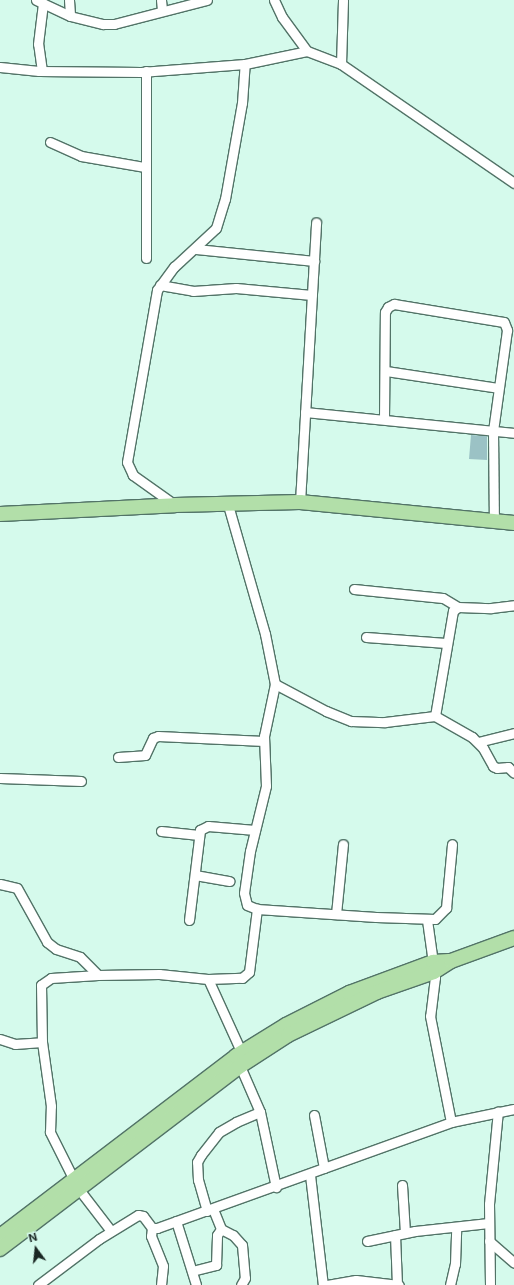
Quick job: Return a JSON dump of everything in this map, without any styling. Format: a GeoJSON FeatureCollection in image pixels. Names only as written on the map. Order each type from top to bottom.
{"type":"FeatureCollection","features":[{"type":"Feature","properties":{"kind":"main road"},"geometry":{"type":"LineString","coordinates":[[0,514],[175,505],[228,505],[300,502],[514,524]]}},
{"type":"Feature","properties":{"kind":"main road"},"geometry":{"type":"LineString","coordinates":[[0,1236],[76,1183],[243,1060],[286,1025],[349,993],[434,967],[514,938]]}},
{"type":"Feature","properties":{"kind":"main road"},"geometry":{"type":"LineString","coordinates":[[0,1249],[76,1183]]}},
{"type":"Feature","properties":{"kind":"street"},"geometry":{"type":"LineString","coordinates":[[69,0],[70,16]]}},
{"type":"Feature","properties":{"kind":"street"},"geometry":{"type":"LineString","coordinates":[[161,0],[162,10]]}},
{"type":"Feature","properties":{"kind":"street"},"geometry":{"type":"LineString","coordinates":[[42,71],[38,37],[39,2],[70,16],[91,23],[114,24],[162,10],[207,0]]}},
{"type":"Feature","properties":{"kind":"street"},"geometry":{"type":"LineString","coordinates":[[274,0],[282,17],[307,51],[341,64],[514,183]]}},
{"type":"Feature","properties":{"kind":"street"},"geometry":{"type":"LineString","coordinates":[[341,64],[343,0]]}},
{"type":"Feature","properties":{"kind":"street"},"geometry":{"type":"LineString","coordinates":[[0,66],[42,71],[146,72],[245,64],[307,51]]}},
{"type":"Feature","properties":{"kind":"street"},"geometry":{"type":"LineString","coordinates":[[175,505],[134,475],[127,462],[156,296],[160,285],[174,267],[214,233],[225,199],[242,103],[245,64]]}},
{"type":"Feature","properties":{"kind":"street"},"geometry":{"type":"LineString","coordinates":[[146,72],[146,258]]}},
{"type":"Feature","properties":{"kind":"street"},"geometry":{"type":"LineString","coordinates":[[50,142],[87,158],[145,167]]}},
{"type":"Feature","properties":{"kind":"street"},"geometry":{"type":"LineString","coordinates":[[300,502],[316,222]]}},
{"type":"Feature","properties":{"kind":"street"},"geometry":{"type":"LineString","coordinates":[[196,249],[314,261]]}},
{"type":"Feature","properties":{"kind":"street"},"geometry":{"type":"LineString","coordinates":[[160,285],[193,290],[236,288],[312,295]]}},
{"type":"Feature","properties":{"kind":"street"},"geometry":{"type":"LineString","coordinates":[[384,419],[386,370],[385,312],[394,304],[504,322],[507,330],[493,431],[494,522]]}},
{"type":"Feature","properties":{"kind":"street"},"geometry":{"type":"LineString","coordinates":[[386,370],[498,388]]}},
{"type":"Feature","properties":{"kind":"street"},"geometry":{"type":"LineString","coordinates":[[305,412],[514,433]]}},
{"type":"Feature","properties":{"kind":"street"},"geometry":{"type":"LineString","coordinates":[[228,505],[265,634],[275,684],[267,712],[264,741],[266,786],[255,830],[244,900],[247,905],[257,909],[427,920],[435,919],[446,908],[452,844]]}},
{"type":"Feature","properties":{"kind":"street"},"geometry":{"type":"LineString","coordinates":[[354,589],[442,598],[458,607],[491,608],[514,605]]}},
{"type":"Feature","properties":{"kind":"street"},"geometry":{"type":"LineString","coordinates":[[435,716],[450,617],[458,607]]}},
{"type":"Feature","properties":{"kind":"street"},"geometry":{"type":"LineString","coordinates":[[366,638],[446,643]]}},
{"type":"Feature","properties":{"kind":"street"},"geometry":{"type":"LineString","coordinates":[[275,684],[326,711],[352,721],[385,722],[435,716],[478,742],[493,766],[497,768],[508,767],[514,773]]}},
{"type":"Feature","properties":{"kind":"street"},"geometry":{"type":"LineString","coordinates":[[478,742],[514,733]]}},
{"type":"Feature","properties":{"kind":"street"},"geometry":{"type":"LineString","coordinates":[[118,757],[145,755],[153,738],[158,736],[264,741]]}},
{"type":"Feature","properties":{"kind":"street"},"geometry":{"type":"LineString","coordinates":[[0,778],[81,781]]}},
{"type":"Feature","properties":{"kind":"street"},"geometry":{"type":"LineString","coordinates":[[189,920],[199,835],[203,827],[208,826],[255,830]]}},
{"type":"Feature","properties":{"kind":"street"},"geometry":{"type":"LineString","coordinates":[[161,831],[199,835]]}},
{"type":"Feature","properties":{"kind":"street"},"geometry":{"type":"LineString","coordinates":[[336,914],[342,844]]}},
{"type":"Feature","properties":{"kind":"street"},"geometry":{"type":"LineString","coordinates":[[194,875],[229,881]]}},
{"type":"Feature","properties":{"kind":"street"},"geometry":{"type":"LineString","coordinates":[[0,884],[17,888],[47,942],[56,949],[80,957],[98,975]]}},
{"type":"Feature","properties":{"kind":"street"},"geometry":{"type":"LineString","coordinates":[[111,1231],[76,1183],[50,1132],[51,1106],[42,1042],[40,990],[45,980],[98,975],[159,974],[208,979],[246,976],[249,972],[257,909]]}},
{"type":"Feature","properties":{"kind":"street"},"geometry":{"type":"LineString","coordinates":[[427,920],[436,986],[430,1001],[430,1016],[451,1122]]}},
{"type":"Feature","properties":{"kind":"street"},"geometry":{"type":"LineString","coordinates":[[208,979],[243,1060],[260,1112],[276,1187]]}},
{"type":"Feature","properties":{"kind":"street"},"geometry":{"type":"LineString","coordinates":[[0,1039],[15,1044],[42,1042]]}},
{"type":"Feature","properties":{"kind":"street"},"geometry":{"type":"LineString","coordinates":[[152,1228],[210,1210],[310,1175],[324,1168],[451,1122],[498,1111],[514,1109]]}},
{"type":"Feature","properties":{"kind":"street"},"geometry":{"type":"LineString","coordinates":[[490,1285],[489,1223],[498,1111]]}},
{"type":"Feature","properties":{"kind":"street"},"geometry":{"type":"LineString","coordinates":[[241,1285],[245,1278],[242,1245],[233,1235],[220,1229],[210,1210],[198,1180],[198,1162],[201,1155],[219,1132],[236,1122],[260,1112]]}},
{"type":"Feature","properties":{"kind":"street"},"geometry":{"type":"LineString","coordinates":[[314,1114],[324,1168]]}},
{"type":"Feature","properties":{"kind":"street"},"geometry":{"type":"LineString","coordinates":[[310,1175],[323,1285]]}},
{"type":"Feature","properties":{"kind":"street"},"geometry":{"type":"LineString","coordinates":[[402,1185],[405,1233]]}},
{"type":"Feature","properties":{"kind":"street"},"geometry":{"type":"LineString","coordinates":[[38,1285],[111,1231],[138,1215],[143,1216],[152,1228],[151,1236],[163,1266],[161,1285]]}},
{"type":"Feature","properties":{"kind":"street"},"geometry":{"type":"LineString","coordinates":[[176,1221],[196,1285]]}},
{"type":"Feature","properties":{"kind":"street"},"geometry":{"type":"LineString","coordinates":[[367,1241],[405,1233],[489,1223]]}},
{"type":"Feature","properties":{"kind":"street"},"geometry":{"type":"LineString","coordinates":[[450,1285],[455,1264],[456,1227]]}},
{"type":"Feature","properties":{"kind":"street"},"geometry":{"type":"LineString","coordinates":[[192,1271],[216,1264],[216,1242],[220,1229]]}},
{"type":"Feature","properties":{"kind":"street"},"geometry":{"type":"LineString","coordinates":[[327,1285],[356,1280],[398,1285],[395,1235]]}},
{"type":"Feature","properties":{"kind":"street"},"geometry":{"type":"LineString","coordinates":[[489,1241],[514,1263]]}},
{"type":"Feature","properties":{"kind":"building"},"geometry":{"type":"Polygon","coordinates":[[[471,435],[487,436],[487,460],[469,459],[471,435]]]}}]}
